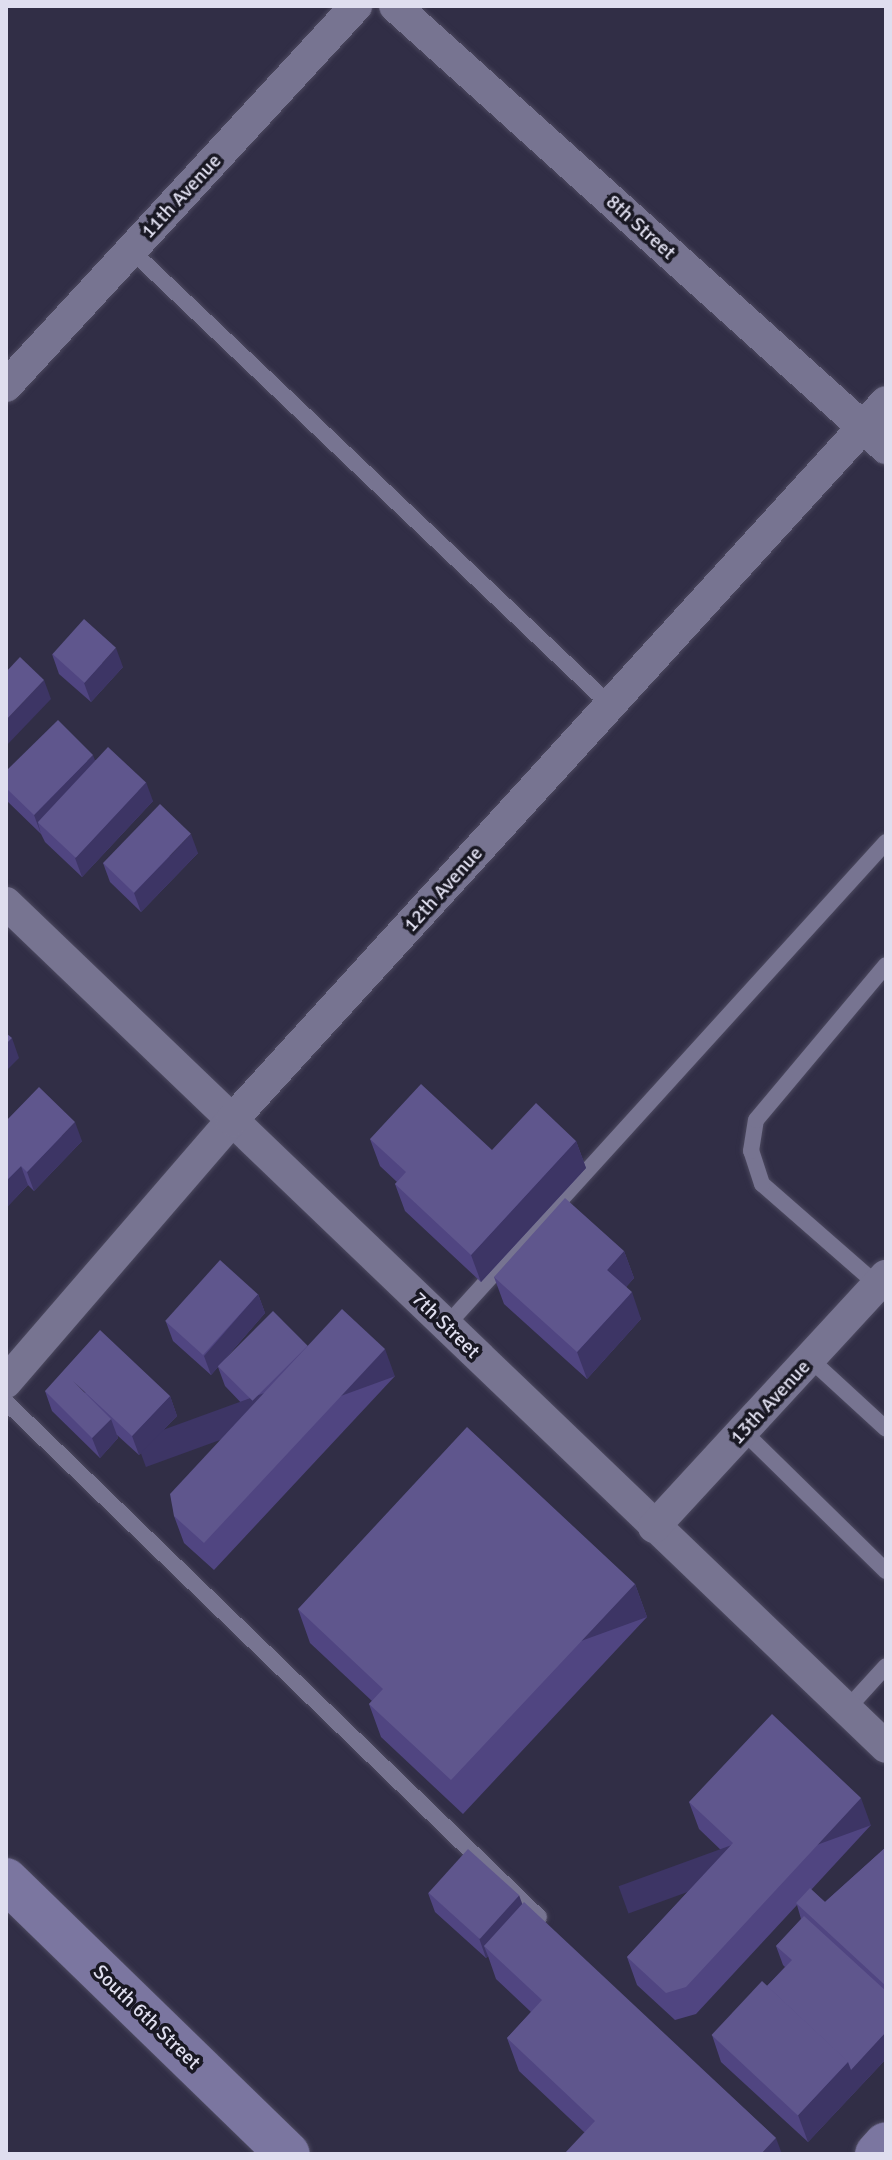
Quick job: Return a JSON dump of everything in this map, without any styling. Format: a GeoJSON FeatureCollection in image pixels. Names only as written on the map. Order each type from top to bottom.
{"type":"FeatureCollection","features":[{"type":"Feature","properties":{"kind":"street","name":"11th Avenue"},"geometry":{"type":"LineString","coordinates":[[6,386],[356,6]]}},
{"type":"Feature","properties":{"kind":"street","name":"8th Street"},"geometry":{"type":"LineString","coordinates":[[395,6],[886,448]]}},
{"type":"Feature","properties":{"kind":"street","name":"12th Avenue"},"geometry":{"type":"LineString","coordinates":[[6,1382],[232,1120],[886,402]]}},
{"type":"Feature","properties":{"kind":"street","name":"7th Street"},"geometry":{"type":"LineString","coordinates":[[6,903],[886,1747]]}},
{"type":"Feature","properties":{"kind":"street","name":"13th Avenue"},"geometry":{"type":"LineString","coordinates":[[654,1527],[883,1284]]}},
{"type":"Feature","properties":{"kind":"street","name":"South 6th Street"},"geometry":{"type":"LineString","coordinates":[[6,1880],[288,2154]]}},
{"type":"Feature","properties":{"kind":"street"},"geometry":{"type":"LineString","coordinates":[[877,2154],[886,2144]]}},
{"type":"Feature","properties":{"kind":"lane"},"geometry":{"type":"LineString","coordinates":[[131,250],[610,705]]}},
{"type":"Feature","properties":{"kind":"lane"},"geometry":{"type":"LineString","coordinates":[[446,1326],[886,842]]}},
{"type":"Feature","properties":{"kind":"lane"},"geometry":{"type":"LineString","coordinates":[[883,1284],[762,1184],[751,1151],[756,1120],[886,965]]}},
{"type":"Feature","properties":{"kind":"lane"},"geometry":{"type":"LineString","coordinates":[[810,1359],[886,1429]]}},
{"type":"Feature","properties":{"kind":"lane"},"geometry":{"type":"LineString","coordinates":[[6,1402],[556,1933]]}},
{"type":"Feature","properties":{"kind":"lane"},"geometry":{"type":"LineString","coordinates":[[743,1431],[886,1571]]}},
{"type":"Feature","properties":{"kind":"lane"},"geometry":{"type":"LineString","coordinates":[[846,1710],[886,1666]]}},
{"type":"Feature","properties":{"kind":"building"},"geometry":{"type":"Polygon","coordinates":[[[84,619],[116,648],[85,683],[53,654],[84,619]]]}},
{"type":"Feature","properties":{"kind":"building"},"geometry":{"type":"Polygon","coordinates":[[[20,657],[44,680],[6,720],[6,672],[20,657]]]}},
{"type":"Feature","properties":{"kind":"building"},"geometry":{"type":"Polygon","coordinates":[[[58,720],[93,755],[34,815],[6,788],[6,771],[58,720]]]}},
{"type":"Feature","properties":{"kind":"building"},"geometry":{"type":"Polygon","coordinates":[[[108,747],[146,782],[76,858],[38,822],[108,747]]]}},
{"type":"Feature","properties":{"kind":"building"},"geometry":{"type":"Polygon","coordinates":[[[160,804],[191,834],[134,893],[103,863],[160,804]]]}},
{"type":"Feature","properties":{"kind":"building"},"geometry":{"type":"Polygon","coordinates":[[[421,1084],[492,1150],[536,1103],[576,1141],[471,1255],[395,1184],[406,1172],[370,1139],[421,1084]]]}},
{"type":"Feature","properties":{"kind":"building"},"geometry":{"type":"Polygon","coordinates":[[[39,1087],[75,1122],[27,1172],[21,1166],[6,1181],[6,1121],[39,1087]]]}},
{"type":"Feature","properties":{"kind":"building"},"geometry":{"type":"Polygon","coordinates":[[[565,1198],[624,1251],[607,1270],[632,1292],[577,1352],[494,1277],[565,1198]]]}},
{"type":"Feature","properties":{"kind":"building"},"geometry":{"type":"Polygon","coordinates":[[[220,1260],[258,1294],[203,1355],[165,1321],[220,1260]]]}},
{"type":"Feature","properties":{"kind":"building"},"geometry":{"type":"Polygon","coordinates":[[[342,1309],[385,1349],[204,1543],[174,1516],[170,1494],[342,1309]]]}},
{"type":"Feature","properties":{"kind":"building"},"geometry":{"type":"Polygon","coordinates":[[[273,1311],[308,1346],[252,1401],[218,1366],[273,1311]]]}},
{"type":"Feature","properties":{"kind":"building"},"geometry":{"type":"Polygon","coordinates":[[[100,1330],[170,1396],[132,1436],[73,1381],[111,1419],[92,1438],[45,1391],[100,1330]]]}},
{"type":"Feature","properties":{"kind":"building"},"geometry":{"type":"Polygon","coordinates":[[[467,1427],[635,1584],[451,1780],[369,1704],[383,1689],[298,1609],[467,1427]]]}},
{"type":"Feature","properties":{"kind":"building"},"geometry":{"type":"Polygon","coordinates":[[[772,1714],[861,1798],[686,1987],[666,1993],[627,1957],[733,1843],[689,1802],[772,1714]]]}},
{"type":"Feature","properties":{"kind":"building"},"geometry":{"type":"Polygon","coordinates":[[[886,1847],[886,1986],[796,1903],[810,1888],[825,1902],[886,1847]]]}},
{"type":"Feature","properties":{"kind":"building"},"geometry":{"type":"Polygon","coordinates":[[[468,1849],[519,1895],[480,1939],[429,1893],[468,1849]]]}},
{"type":"Feature","properties":{"kind":"building"},"geometry":{"type":"Polygon","coordinates":[[[524,1902],[776,2138],[761,2154],[564,2154],[595,2121],[507,2038],[542,2000],[484,1946],[524,1902]]]}},
{"type":"Feature","properties":{"kind":"building"},"geometry":{"type":"Polygon","coordinates":[[[804,1916],[886,1991],[886,2032],[851,2070],[848,2062],[767,1986],[792,1960],[776,1946],[804,1916]]]}},
{"type":"Feature","properties":{"kind":"building"},"geometry":{"type":"Polygon","coordinates":[[[762,1981],[848,2061],[798,2116],[712,2035],[762,1981]]]}}]}
